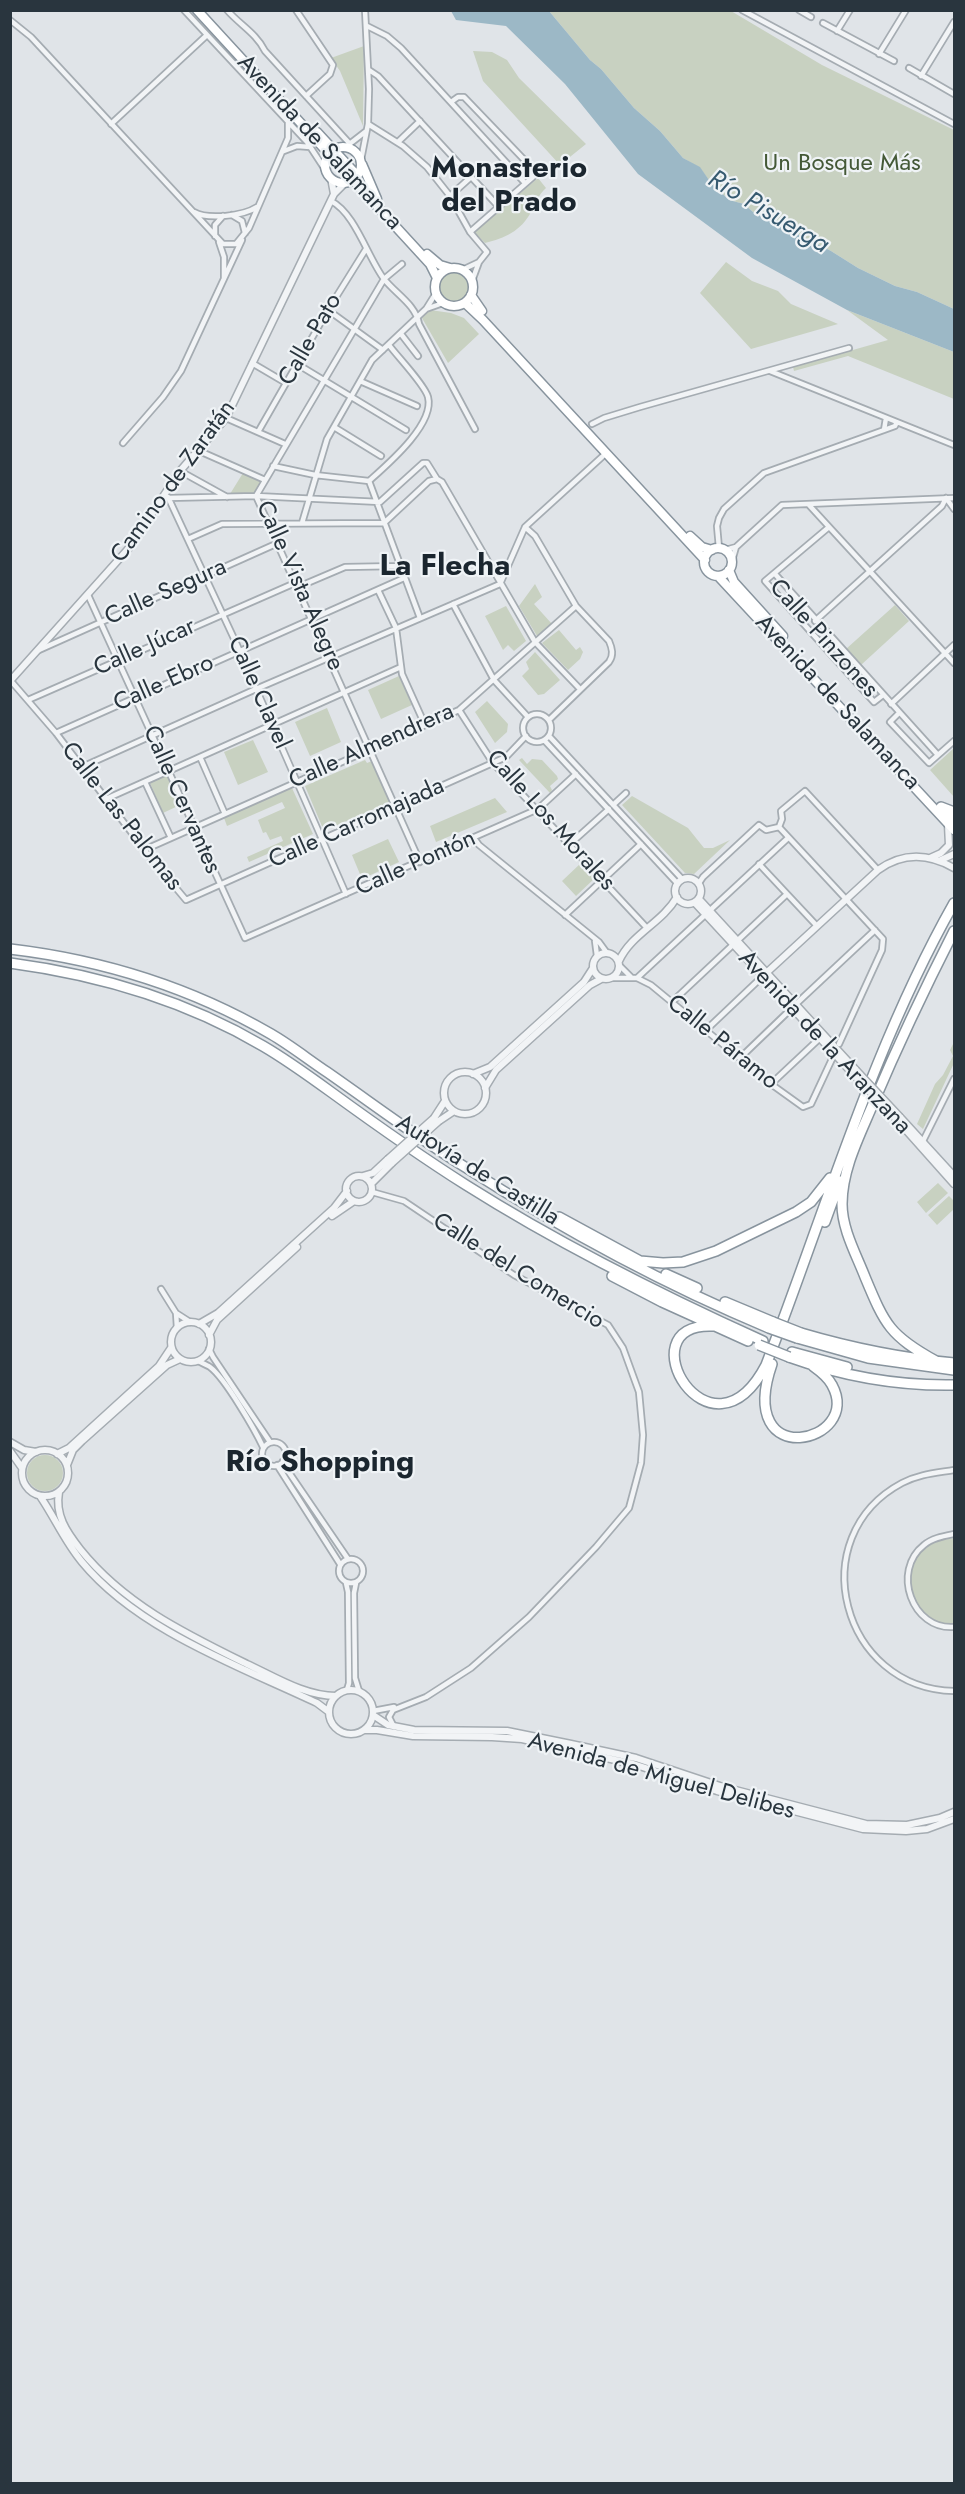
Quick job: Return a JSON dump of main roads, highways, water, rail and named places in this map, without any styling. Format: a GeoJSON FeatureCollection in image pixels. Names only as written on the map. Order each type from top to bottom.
{"type":"FeatureCollection","features":[{"type":"Feature","properties":{"kind":"highway","name":"Avenida de Salamanca"},"geometry":{"type":"LineString","coordinates":[[197,10],[331,151]]}},
{"type":"Feature","properties":{"kind":"highway","name":"Avenida de Salamanca"},"geometry":{"type":"LineString","coordinates":[[204,10],[331,151],[351,181],[430,264],[437,278]]}},
{"type":"Feature","properties":{"kind":"highway"},"geometry":{"type":"LineString","coordinates":[[361,162],[351,181],[328,175],[326,159],[331,151],[348,145],[357,152],[378,199]]}},
{"type":"Feature","properties":{"kind":"highway","name":"Avenida de Salamanca"},"geometry":{"type":"LineString","coordinates":[[351,181],[378,199],[434,261],[450,268]]}},
{"type":"Feature","properties":{"kind":"highway"},"geometry":{"type":"LineString","coordinates":[[450,268],[462,270],[472,281],[471,295],[465,303],[458,306],[443,303],[436,293],[437,278],[450,268]]}},
{"type":"Feature","properties":{"kind":"highway"},"geometry":{"type":"LineString","coordinates":[[465,303],[705,560],[706,569],[718,576],[731,566],[730,554],[695,541],[490,320],[471,295]]}},
{"type":"Feature","properties":{"kind":"highway"},"geometry":{"type":"LineString","coordinates":[[705,560],[719,550]]}},
{"type":"Feature","properties":{"kind":"highway","name":"Avenida de Salamanca"},"geometry":{"type":"LineString","coordinates":[[731,566],[734,582],[942,807],[954,830]]}},
{"type":"Feature","properties":{"kind":"highway","name":"Avenida de Salamanca"},"geometry":{"type":"LineString","coordinates":[[718,576],[951,821]]}},
{"type":"Feature","properties":{"kind":"highway"},"geometry":{"type":"LineString","coordinates":[[942,807],[954,812]]}},
{"type":"Feature","properties":{"kind":"highway"},"geometry":{"type":"LineString","coordinates":[[640,1261],[663,1263],[696,1258],[716,1251],[796,1212],[811,1202],[827,1183],[895,1023],[953,905]]}},
{"type":"Feature","properties":{"kind":"highway"},"geometry":{"type":"LineString","coordinates":[[813,1366],[831,1383],[836,1397],[835,1411],[828,1425],[819,1432],[806,1438],[791,1438],[775,1429],[767,1416],[764,1392],[767,1377],[855,1149],[913,1013],[954,931]]}},
{"type":"Feature","properties":{"kind":"highway","name":"Autovía de Castilla"},"geometry":{"type":"LineString","coordinates":[[10,949],[72,957],[111,967],[163,984],[215,1005],[273,1035],[427,1142],[533,1209],[673,1284],[771,1325],[868,1358],[954,1370]]}},
{"type":"Feature","properties":{"kind":"highway","name":"Autovía de Castilla"},"geometry":{"type":"LineString","coordinates":[[10,963],[109,981],[159,997],[206,1016],[278,1055],[418,1153],[493,1202],[644,1286],[761,1343],[790,1354],[865,1372],[954,1384]]}},
{"type":"Feature","properties":{"kind":"highway"},"geometry":{"type":"LineString","coordinates":[[712,1326],[696,1327],[684,1334],[676,1348],[676,1368],[682,1383],[693,1394],[710,1401],[727,1402],[749,1389],[766,1365],[850,1132]]}},
{"type":"Feature","properties":{"kind":"highway"},"geometry":{"type":"LineString","coordinates":[[427,1142],[640,1261],[771,1325]]}},
{"type":"Feature","properties":{"kind":"highway"},"geometry":{"type":"LineString","coordinates":[[855,1149],[842,1195],[843,1213],[852,1245],[887,1323],[905,1344],[936,1361]]}},
{"type":"Feature","properties":{"kind":"highway"},"geometry":{"type":"LineString","coordinates":[[493,1202],[510,1215],[588,1262],[712,1326],[761,1343]]}},
{"type":"Feature","properties":{"kind":"highway"},"geometry":{"type":"LineString","coordinates":[[799,1335],[878,1353],[954,1363]]}},
{"type":"Feature","properties":{"kind":"highway"},"geometry":{"type":"LineString","coordinates":[[790,1354],[813,1366],[880,1380],[925,1386],[954,1384]]}},
{"type":"Feature","properties":{"kind":"water"},"geometry":{"type":"Polygon","coordinates":[[[451,11],[549,11],[634,108],[660,131],[683,158],[700,167],[711,183],[729,200],[744,204],[753,212],[895,286],[917,292],[954,309],[954,352],[847,310],[752,258],[638,174],[565,84],[506,26],[456,20],[451,11]]]}},
{"type":"Feature","properties":{"kind":"district","name":"Monasterio del Prado"},"geometry":{"type":"Point","coordinates":[509,187]}},
{"type":"Feature","properties":{"kind":"district","name":"La Flecha"},"geometry":{"type":"Point","coordinates":[445,568]}},
{"type":"Feature","properties":{"kind":"district","name":"Río Shopping"},"geometry":{"type":"Point","coordinates":[320,1464]}},
{"type":"Feature","properties":{"kind":"park label","name":"Un Bosque Más"},"geometry":{"type":"Point","coordinates":[842,164]}},
{"type":"Feature","properties":{"kind":"water label","name":"Río Pisuerga"},"geometry":{"type":"Point","coordinates":[768,213]}}]}
